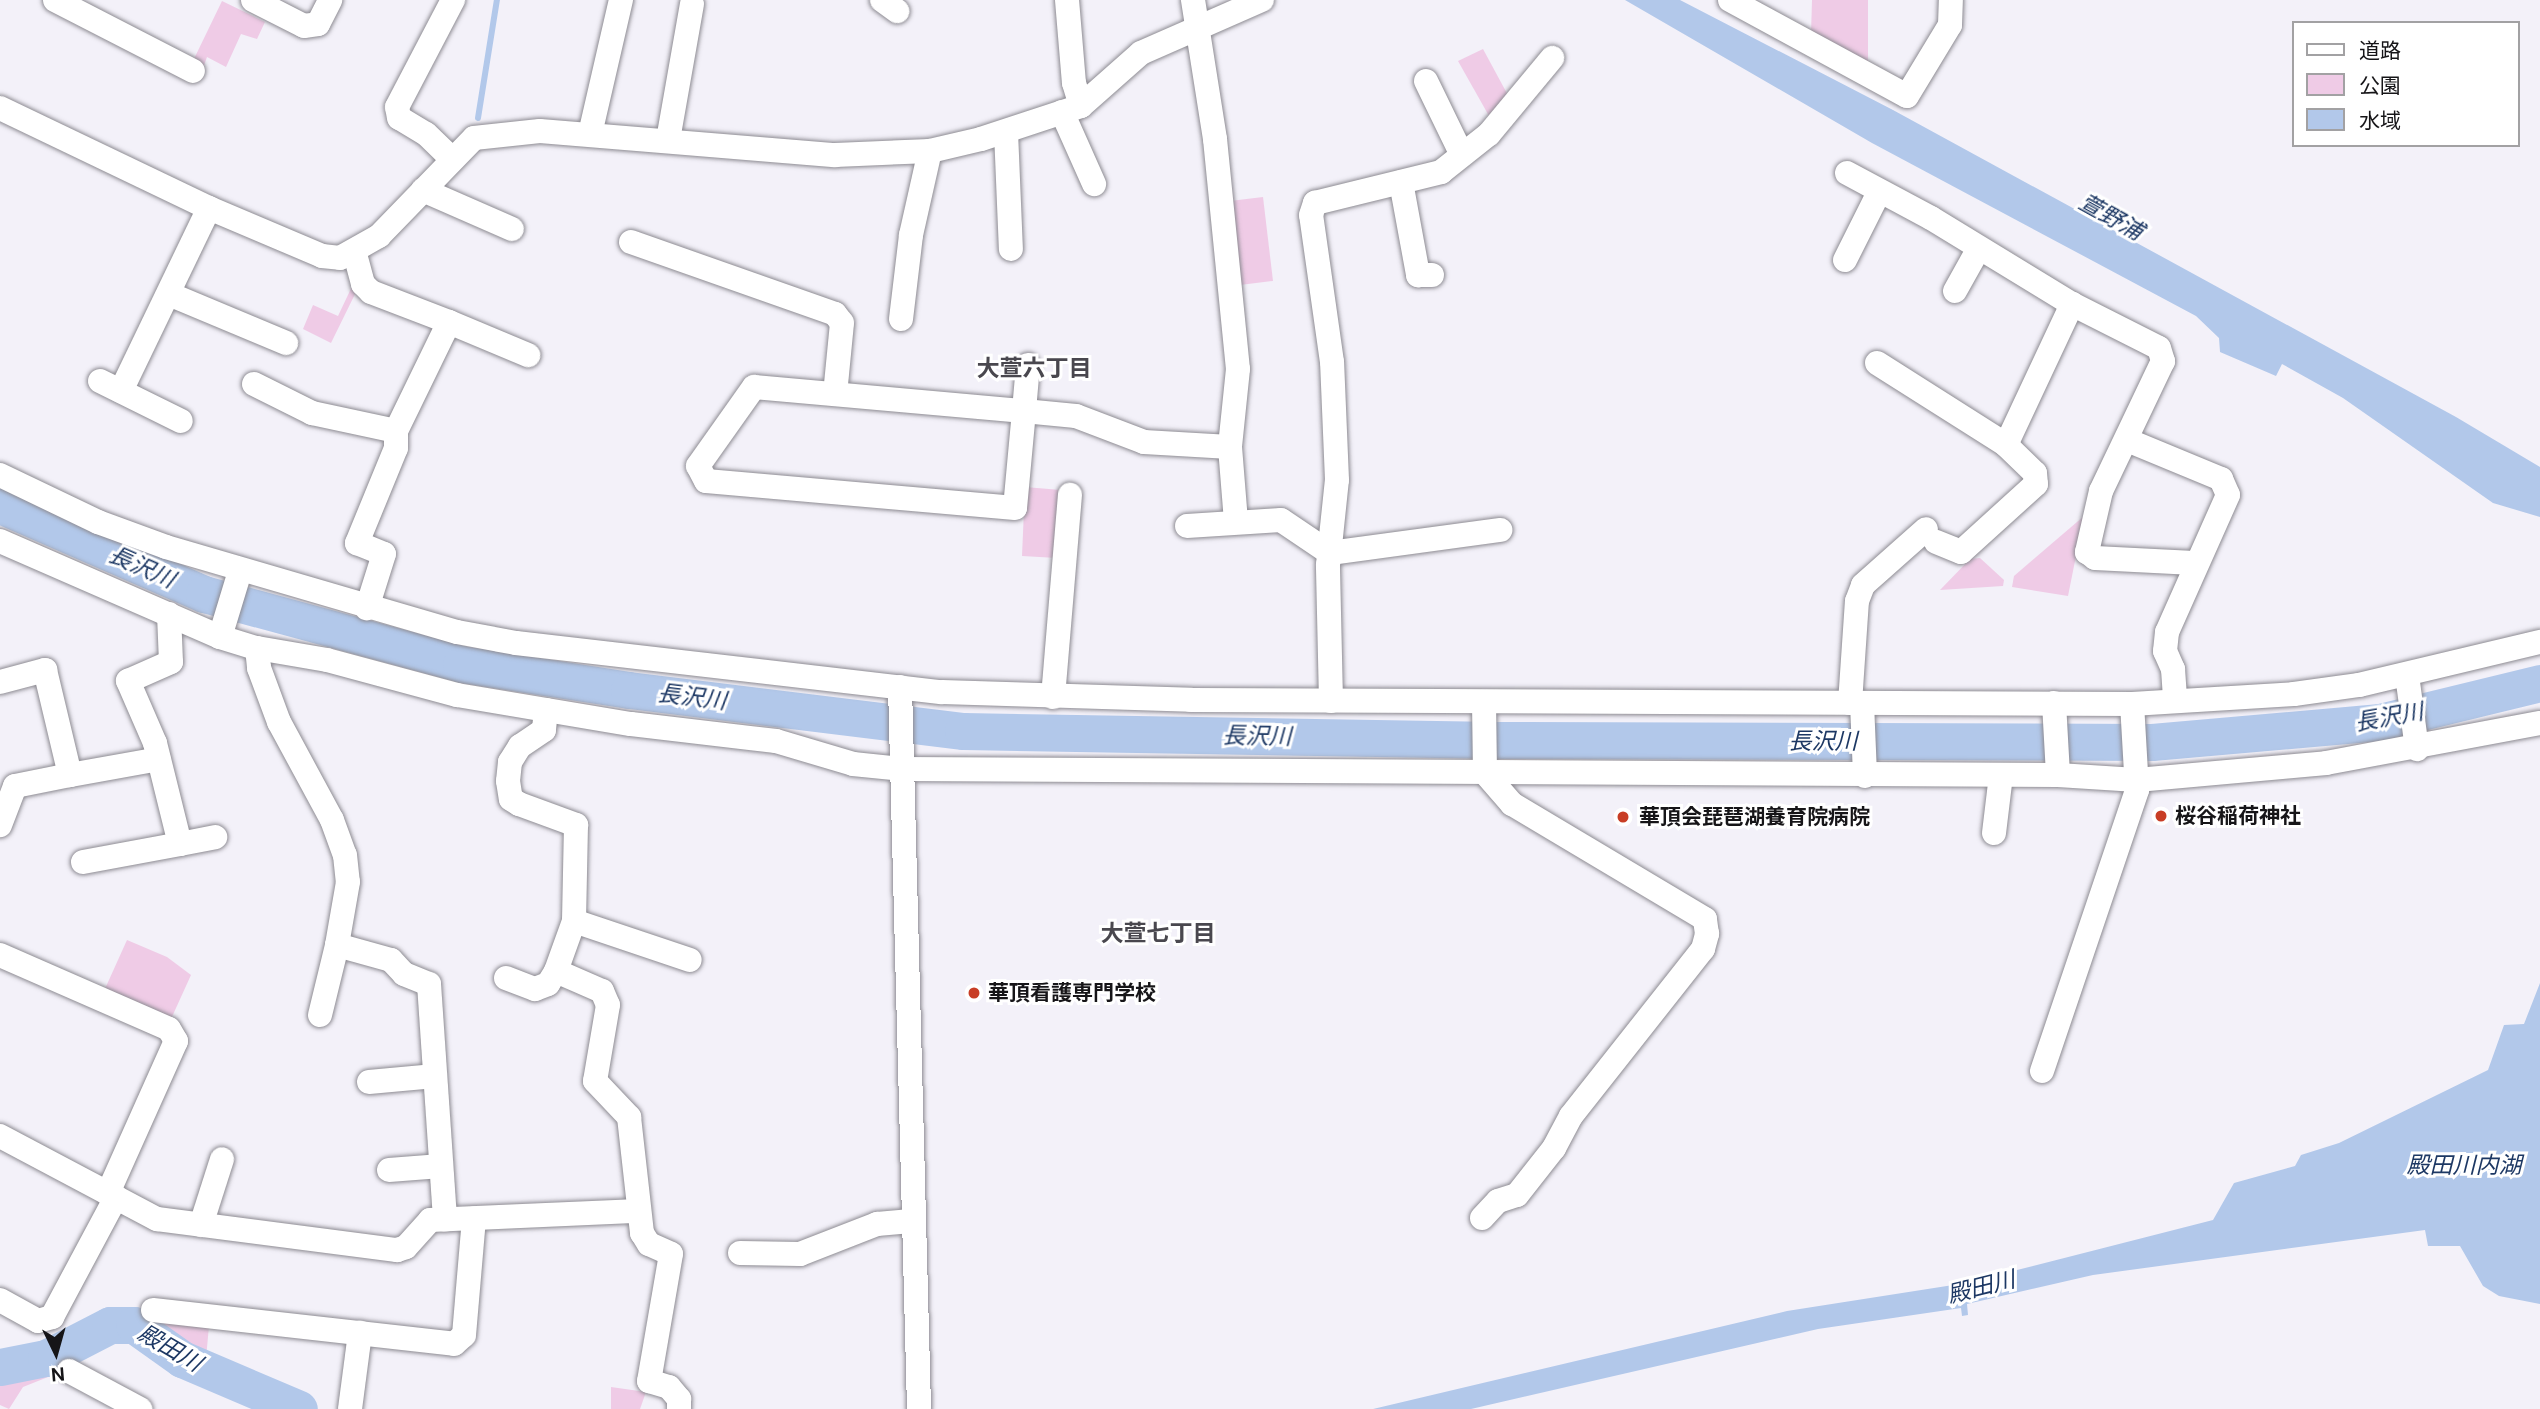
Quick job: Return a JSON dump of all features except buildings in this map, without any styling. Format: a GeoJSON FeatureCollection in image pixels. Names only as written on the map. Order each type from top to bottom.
{"type":"FeatureCollection","features":[{"type":"Feature","properties":{"kind":"street"},"geometry":{"type":"LineString","coordinates":[[55,0],[194,71]]}},
{"type":"Feature","properties":{"kind":"street"},"geometry":{"type":"LineString","coordinates":[[253,0],[304,26],[318,24],[330,0]]}},
{"type":"Feature","properties":{"kind":"street"},"geometry":{"type":"LineString","coordinates":[[453,0],[397,107],[399,118],[426,134],[453,159]]}},
{"type":"Feature","properties":{"kind":"street"},"geometry":{"type":"LineString","coordinates":[[590,134],[621,0]]}},
{"type":"Feature","properties":{"kind":"street"},"geometry":{"type":"LineString","coordinates":[[1068,0],[1074,83],[1072,109],[1094,184]]}},
{"type":"Feature","properties":{"kind":"street"},"geometry":{"type":"LineString","coordinates":[[1193,0],[1201,26],[1238,369],[1230,447],[1236,522]]}},
{"type":"Feature","properties":{"kind":"street"},"geometry":{"type":"LineString","coordinates":[[0,108],[209,208],[322,256],[340,258],[355,254],[474,138],[498,132],[590,134],[835,155],[930,151],[1006,132],[1072,109],[1141,53],[1262,0]]}},
{"type":"Feature","properties":{"kind":"street"},"geometry":{"type":"LineString","coordinates":[[1730,0],[1907,96],[1950,25],[1951,0]]}},
{"type":"Feature","properties":{"kind":"street"},"geometry":{"type":"LineString","coordinates":[[668,140],[692,4]]}},
{"type":"Feature","properties":{"kind":"street"},"geometry":{"type":"LineString","coordinates":[[1331,701],[1330,553],[1338,480],[1332,362],[1311,215],[1315,203],[1441,172],[1489,134],[1552,58]]}},
{"type":"Feature","properties":{"kind":"street"},"geometry":{"type":"LineString","coordinates":[[1426,82],[1462,155]]}},
{"type":"Feature","properties":{"kind":"street"},"geometry":{"type":"LineString","coordinates":[[1006,132],[1011,249]]}},
{"type":"Feature","properties":{"kind":"street"},"geometry":{"type":"LineString","coordinates":[[901,319],[911,234],[930,151]]}},
{"type":"Feature","properties":{"kind":"street"},"geometry":{"type":"LineString","coordinates":[[1847,173],[2072,304],[2159,348],[2162,361],[2101,491],[2087,552],[2095,558],[2194,563]]}},
{"type":"Feature","properties":{"kind":"street"},"geometry":{"type":"LineString","coordinates":[[1401,183],[1418,275],[1432,275]]}},
{"type":"Feature","properties":{"kind":"street"},"geometry":{"type":"LineString","coordinates":[[423,190],[512,229]]}},
{"type":"Feature","properties":{"kind":"street"},"geometry":{"type":"LineString","coordinates":[[1845,260],[1879,192]]}},
{"type":"Feature","properties":{"kind":"street"},"geometry":{"type":"LineString","coordinates":[[181,421],[110,386],[169,294],[209,208]]}},
{"type":"Feature","properties":{"kind":"street"},"geometry":{"type":"LineString","coordinates":[[631,242],[835,314],[842,323],[835,394]]}},
{"type":"Feature","properties":{"kind":"street"},"geometry":{"type":"LineString","coordinates":[[1955,291],[1979,248]]}},
{"type":"Feature","properties":{"kind":"street"},"geometry":{"type":"LineString","coordinates":[[355,254],[363,284],[371,292],[528,355]]}},
{"type":"Feature","properties":{"kind":"street"},"geometry":{"type":"LineString","coordinates":[[169,294],[286,343]]}},
{"type":"Feature","properties":{"kind":"street"},"geometry":{"type":"LineString","coordinates":[[2006,445],[2072,304]]}},
{"type":"Feature","properties":{"kind":"street"},"geometry":{"type":"LineString","coordinates":[[367,608],[384,554],[357,543],[396,448],[396,431],[449,322]]}},
{"type":"Feature","properties":{"kind":"street"},"geometry":{"type":"LineString","coordinates":[[1865,772],[1858,706],[1857,601],[1863,585],[1931,535],[1961,552],[2036,484],[2035,474],[2006,445],[1877,363]]}},
{"type":"Feature","properties":{"kind":"street"},"geometry":{"type":"LineString","coordinates":[[1028,365],[1024,411],[1015,508],[706,481],[698,466],[754,387],[1024,411],[1076,416],[1144,442],[1230,447]]}},
{"type":"Feature","properties":{"kind":"street"},"geometry":{"type":"LineString","coordinates":[[254,384],[312,413],[396,431]]}},
{"type":"Feature","properties":{"kind":"street"},"geometry":{"type":"LineString","coordinates":[[2127,440],[2221,479],[2228,495],[2194,563],[2167,632],[2165,650],[2173,669],[2175,700]]}},
{"type":"Feature","properties":{"kind":"street"},"geometry":{"type":"LineString","coordinates":[[0,475],[98,522],[239,575],[367,608],[516,643],[900,694],[1331,701],[1484,708],[1858,706],[2132,710],[2175,700],[2294,694],[2408,682],[2540,642]]}},
{"type":"Feature","properties":{"kind":"street"},"geometry":{"type":"LineString","coordinates":[[1053,697],[1070,495]]}},
{"type":"Feature","properties":{"kind":"street"},"geometry":{"type":"LineString","coordinates":[[1187,526],[1281,520],[1330,553],[1500,530]]}},
{"type":"Feature","properties":{"kind":"street"},"geometry":{"type":"LineString","coordinates":[[0,541],[169,614],[222,632],[257,648],[327,660],[457,695],[546,710],[776,741],[853,764],[2001,775],[2057,769],[2136,773],[2326,763],[2540,723]]}},
{"type":"Feature","properties":{"kind":"street"},"geometry":{"type":"LineString","coordinates":[[222,632],[239,575]]}},
{"type":"Feature","properties":{"kind":"street"},"geometry":{"type":"LineString","coordinates":[[169,614],[171,662],[128,681],[159,758],[180,844]]}},
{"type":"Feature","properties":{"kind":"street"},"geometry":{"type":"LineString","coordinates":[[257,648],[259,668],[279,722],[332,820],[345,855],[348,882],[337,945],[320,1015]]}},
{"type":"Feature","properties":{"kind":"street"},"geometry":{"type":"LineString","coordinates":[[0,682],[45,670],[69,775]]}},
{"type":"Feature","properties":{"kind":"street"},"geometry":{"type":"LineString","coordinates":[[2408,682],[2417,745]]}},
{"type":"Feature","properties":{"kind":"street"},"geometry":{"type":"LineString","coordinates":[[900,694],[919,1409]]}},
{"type":"Feature","properties":{"kind":"street"},"geometry":{"type":"LineString","coordinates":[[1482,1218],[1498,1201],[1517,1195],[1595,1083],[1703,949],[1707,934],[1705,919],[1512,804],[1485,770],[1484,708]]}},
{"type":"Feature","properties":{"kind":"street"},"geometry":{"type":"LineString","coordinates":[[2054,708],[2057,769]]}},
{"type":"Feature","properties":{"kind":"street"},"geometry":{"type":"LineString","coordinates":[[506,978],[535,989],[548,984],[556,971],[574,921],[576,825],[511,799],[508,781],[510,762],[520,746],[544,730],[546,710]]}},
{"type":"Feature","properties":{"kind":"street"},"geometry":{"type":"LineString","coordinates":[[2042,1071],[2137,790],[2132,710]]}},
{"type":"Feature","properties":{"kind":"street"},"geometry":{"type":"LineString","coordinates":[[0,825],[15,786],[159,758]]}},
{"type":"Feature","properties":{"kind":"street"},"geometry":{"type":"LineString","coordinates":[[1994,833],[2001,775]]}},
{"type":"Feature","properties":{"kind":"street"},"geometry":{"type":"LineString","coordinates":[[83,862],[215,837]]}},
{"type":"Feature","properties":{"kind":"street"},"geometry":{"type":"LineString","coordinates":[[574,921],[691,960]]}},
{"type":"Feature","properties":{"kind":"street"},"geometry":{"type":"LineString","coordinates":[[337,945],[391,960],[404,974],[429,984],[445,1219]]}},
{"type":"Feature","properties":{"kind":"street"},"geometry":{"type":"LineString","coordinates":[[0,956],[169,1029],[176,1041],[112,1195],[52,1317],[38,1321],[0,1300]]}},
{"type":"Feature","properties":{"kind":"street"},"geometry":{"type":"LineString","coordinates":[[556,971],[601,991],[608,1005],[595,1081],[629,1117],[642,1233],[649,1244],[671,1254],[649,1381],[669,1387],[679,1399],[679,1409]]}},
{"type":"Feature","properties":{"kind":"street"},"geometry":{"type":"LineString","coordinates":[[369,1082],[435,1076]]}},
{"type":"Feature","properties":{"kind":"street"},"geometry":{"type":"LineString","coordinates":[[0,1136],[157,1219],[397,1250],[406,1247],[423,1224],[445,1219],[639,1211]]}},
{"type":"Feature","properties":{"kind":"street"},"geometry":{"type":"LineString","coordinates":[[201,1225],[222,1159]]}},
{"type":"Feature","properties":{"kind":"street"},"geometry":{"type":"LineString","coordinates":[[389,1170],[441,1166]]}},
{"type":"Feature","properties":{"kind":"street"},"geometry":{"type":"LineString","coordinates":[[153,1310],[454,1344],[464,1335],[476,1237],[474,1218]]}},
{"type":"Feature","properties":{"kind":"street"},"geometry":{"type":"LineString","coordinates":[[740,1253],[800,1254],[877,1224],[914,1221]]}},
{"type":"Feature","properties":{"kind":"street"},"geometry":{"type":"LineString","coordinates":[[350,1409],[360,1333]]}},
{"type":"Feature","properties":{"kind":"street"},"geometry":{"type":"LineString","coordinates":[[68,1371],[140,1409]]}},
{"type":"Feature","properties":{"kind":"green space"},"geometry":{"type":"Polygon","coordinates":[[[1812,0],[1868,0],[1868,62],[1811,35],[1812,0]]]}},
{"type":"Feature","properties":{"kind":"green space"},"geometry":{"type":"Polygon","coordinates":[[[222,1],[265,22],[257,39],[241,34],[226,67],[207,57],[202,71],[192,63],[222,1]]]}},
{"type":"Feature","properties":{"kind":"green space"},"geometry":{"type":"Polygon","coordinates":[[[1483,49],[1510,99],[1489,116],[1458,61],[1483,49]]]}},
{"type":"Feature","properties":{"kind":"green space"},"geometry":{"type":"Polygon","coordinates":[[[1263,197],[1273,281],[1240,285],[1230,201],[1263,197]]]}},
{"type":"Feature","properties":{"kind":"green space"},"geometry":{"type":"Polygon","coordinates":[[[356,278],[358,288],[331,343],[303,329],[313,305],[338,316],[356,278]]]}},
{"type":"Feature","properties":{"kind":"green space"},"geometry":{"type":"Polygon","coordinates":[[[1025,487],[1061,490],[1057,558],[1022,556],[1025,487]]]}},
{"type":"Feature","properties":{"kind":"green space"},"geometry":{"type":"Polygon","coordinates":[[[2084,516],[2068,596],[2012,587],[2014,576],[2084,516]]]}},
{"type":"Feature","properties":{"kind":"green space"},"geometry":{"type":"Polygon","coordinates":[[[1980,558],[2004,580],[2003,586],[1940,590],[1970,559],[1980,558]]]}},
{"type":"Feature","properties":{"kind":"green space"},"geometry":{"type":"Polygon","coordinates":[[[127,940],[167,957],[191,975],[171,1019],[104,991],[127,940]]]}},
{"type":"Feature","properties":{"kind":"green space"},"geometry":{"type":"Polygon","coordinates":[[[150,1319],[209,1326],[206,1358],[173,1343],[149,1325],[150,1319]]]}},
{"type":"Feature","properties":{"kind":"green space"},"geometry":{"type":"Polygon","coordinates":[[[50,1369],[53,1375],[23,1387],[9,1409],[0,1405],[0,1377],[50,1369]]]}},
{"type":"Feature","properties":{"kind":"green space"},"geometry":{"type":"Polygon","coordinates":[[[611,1387],[646,1392],[640,1409],[611,1409],[611,1387]]]}},
{"type":"Feature","properties":{"kind":"water"},"geometry":{"type":"Polygon","coordinates":[[[1625,0],[1680,0],[1893,110],[2456,417],[2540,467],[2540,517],[2493,503],[2343,398],[2282,364],[2276,376],[2220,352],[2219,338],[2196,316],[1872,143],[1625,0]]]}},
{"type":"Feature","properties":{"kind":"water","name":"殿田川内湖"},"geometry":{"type":"Polygon","coordinates":[[[2540,983],[2540,1304],[2499,1296],[2483,1286],[2460,1246],[2428,1246],[2425,1230],[2093,1275],[1967,1304],[1968,1315],[1962,1316],[1961,1308],[1818,1329],[1471,1409],[1373,1409],[1787,1311],[1966,1283],[2213,1220],[2234,1183],[2295,1166],[2301,1155],[2339,1143],[2488,1070],[2504,1025],[2524,1024],[2540,983]]]}},
{"type":"Feature","properties":{"kind":"waterway"},"geometry":{"type":"LineString","coordinates":[[478,118],[497,0]]}},
{"type":"Feature","properties":{"kind":"waterway","name":"長沢川"},"geometry":{"type":"LineString","coordinates":[[0,505],[204,594],[461,664],[629,690],[963,731],[1497,740],[2152,742],[2380,722],[2540,683]]}},
{"type":"Feature","properties":{"kind":"waterway","name":"殿田川"},"geometry":{"type":"LineString","coordinates":[[0,1367],[46,1358],[110,1325],[134,1325],[182,1359],[299,1409]]}},
{"type":"Feature","properties":{"kind":"place","name":"桜谷稲荷神社"},"geometry":{"type":"Point","coordinates":[2161,816]}},
{"type":"Feature","properties":{"kind":"place","name":"華頂会琵琶湖養育院病院"},"geometry":{"type":"Point","coordinates":[1623,817]}},
{"type":"Feature","properties":{"kind":"place","name":"華頂看護専門学校"},"geometry":{"type":"Point","coordinates":[974,993]}},
{"type":"Feature","properties":{"kind":"district","name":"大萱六丁目"},"geometry":{"type":"Point","coordinates":[1034,368]}},
{"type":"Feature","properties":{"kind":"district","name":"大萱七丁目"},"geometry":{"type":"Point","coordinates":[1158,933]}},
{"type":"Feature","properties":{"kind":"water label","name":"萱野浦"},"geometry":{"type":"Point","coordinates":[2111,217]}}]}
